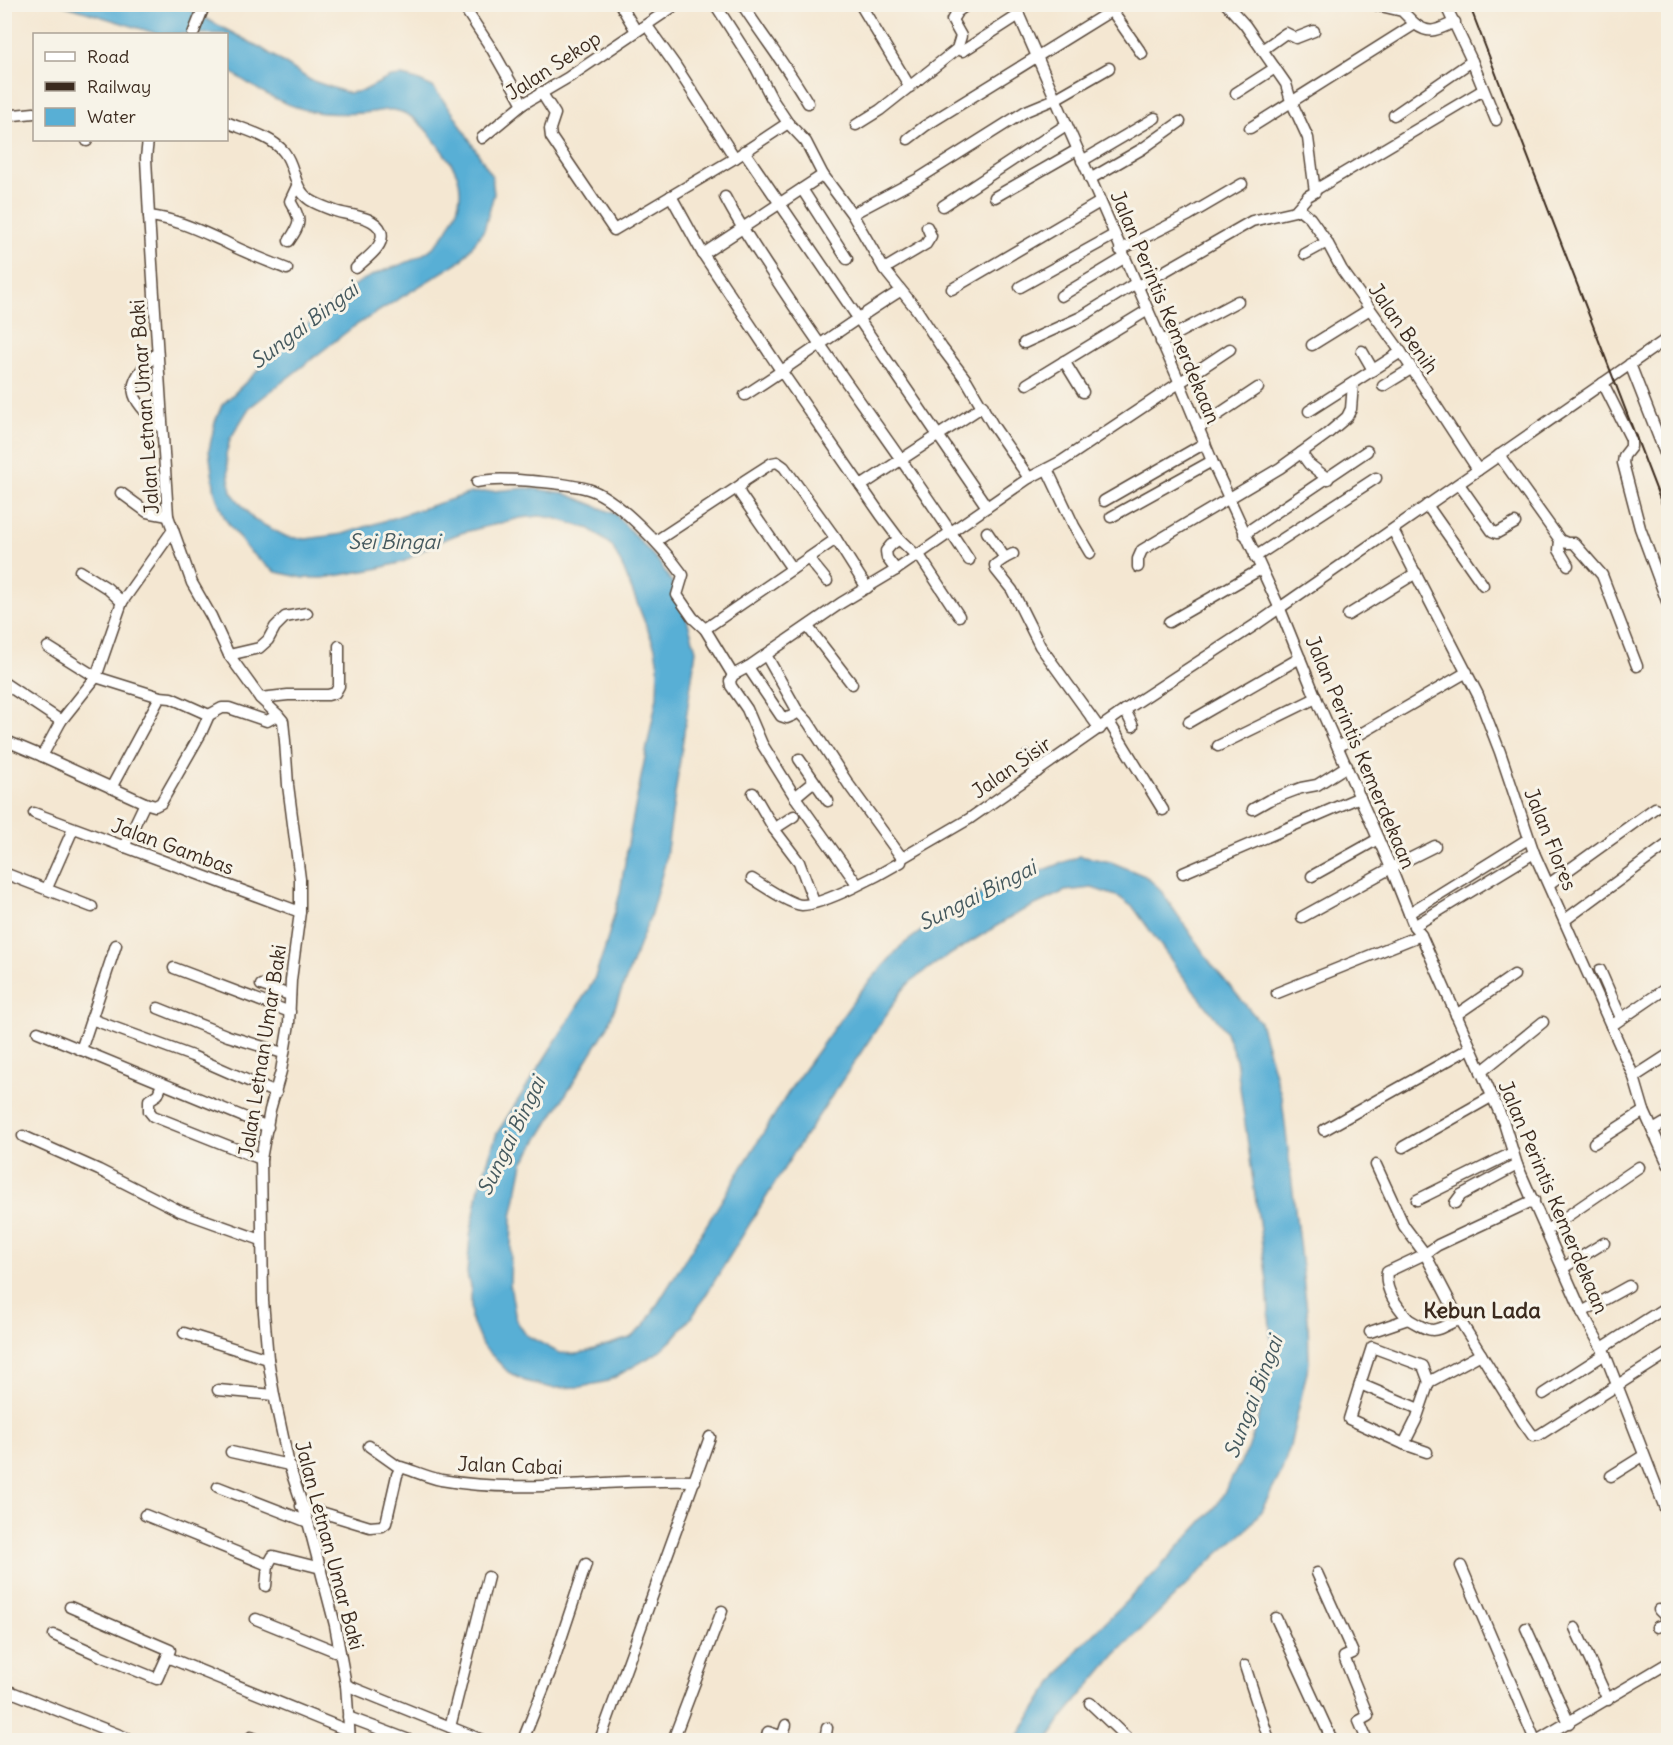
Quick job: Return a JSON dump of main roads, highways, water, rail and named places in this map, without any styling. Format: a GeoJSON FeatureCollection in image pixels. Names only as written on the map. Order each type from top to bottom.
{"type":"FeatureCollection","features":[{"type":"Feature","properties":{"kind":"water","name":"Sei Bingai"},"geometry":{"type":"Polygon","coordinates":[[[63,5],[180,5],[261,48],[310,80],[348,93],[363,91],[390,77],[402,76],[417,80],[433,87],[453,113],[492,176],[494,194],[484,230],[462,260],[353,327],[249,408],[230,439],[226,455],[231,492],[254,520],[287,537],[306,539],[343,534],[471,493],[527,488],[564,493],[615,514],[659,562],[680,595],[696,650],[665,863],[650,917],[607,1028],[523,1163],[512,1217],[510,1284],[516,1320],[526,1335],[559,1353],[578,1354],[630,1338],[644,1326],[793,1085],[860,992],[901,946],[959,903],[1080,856],[1111,862],[1145,876],[1159,888],[1212,965],[1260,1022],[1282,1099],[1308,1319],[1309,1363],[1290,1446],[1281,1473],[1261,1511],[1246,1530],[1219,1553],[1115,1655],[1062,1718],[1048,1740],[1016,1740],[1044,1695],[1080,1647],[1153,1575],[1217,1505],[1248,1449],[1259,1417],[1271,1344],[1267,1281],[1236,1059],[1225,1030],[1134,908],[1119,897],[1092,888],[1065,891],[1016,914],[938,962],[910,982],[902,991],[793,1154],[694,1314],[659,1352],[608,1381],[581,1387],[552,1388],[525,1381],[508,1372],[482,1345],[471,1319],[471,1291],[467,1273],[470,1236],[479,1188],[497,1133],[593,982],[605,948],[620,893],[657,697],[658,666],[655,648],[612,546],[590,529],[554,518],[540,516],[520,518],[461,533],[435,543],[403,562],[323,578],[304,578],[276,572],[248,550],[225,519],[215,493],[209,450],[215,422],[222,405],[296,334],[346,291],[366,278],[424,254],[436,245],[456,212],[460,199],[458,179],[453,166],[430,134],[419,122],[406,114],[397,110],[329,113],[292,106],[269,96],[228,70],[228,33],[155,33],[63,5]]]}},
{"type":"Feature","properties":{"kind":"railway"},"geometry":{"type":"LineString","coordinates":[[1469,4],[1668,520]]}},
{"type":"Feature","properties":{"kind":"district","name":"Kebun Lada"},"geometry":{"type":"Point","coordinates":[1482,1310]}},
{"type":"Feature","properties":{"kind":"water label","name":"Sungai Bingai"},"geometry":{"type":"Point","coordinates":[304,325]}},
{"type":"Feature","properties":{"kind":"water label","name":"Sungai Bingai"},"geometry":{"type":"Point","coordinates":[977,895]}},
{"type":"Feature","properties":{"kind":"water label","name":"Sungai Bingai"},"geometry":{"type":"Point","coordinates":[511,1136]}},
{"type":"Feature","properties":{"kind":"water label","name":"Sungai Bingai"},"geometry":{"type":"Point","coordinates":[1253,1397]}}]}
